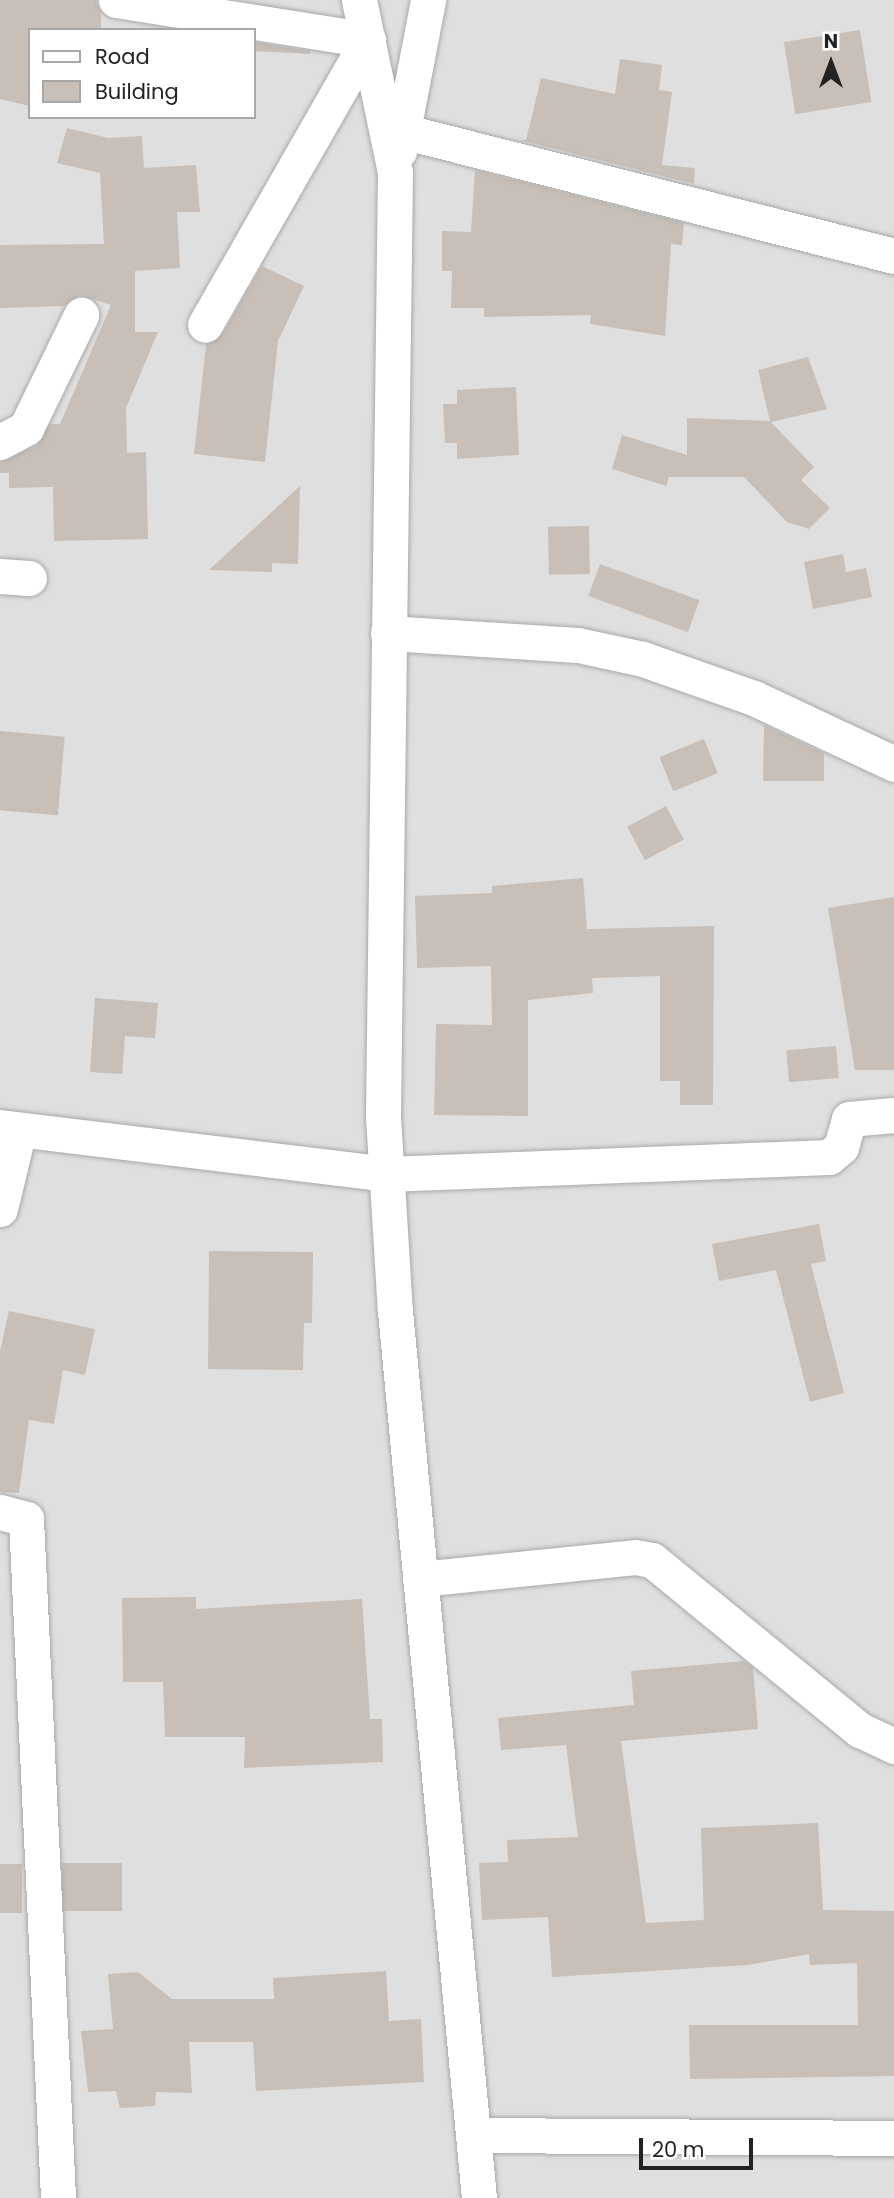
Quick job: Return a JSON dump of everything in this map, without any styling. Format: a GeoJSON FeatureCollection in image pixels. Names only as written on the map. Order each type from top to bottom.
{"type":"FeatureCollection","features":[{"type":"Feature","properties":{"kind":"street"},"geometry":{"type":"LineString","coordinates":[[116,0],[368,40]]}},
{"type":"Feature","properties":{"kind":"street"},"geometry":{"type":"LineString","coordinates":[[359,0],[395,172]]}},
{"type":"Feature","properties":{"kind":"street"},"geometry":{"type":"LineString","coordinates":[[428,0],[395,172],[388,633],[387,1174],[420,1578],[479,2198]]}},
{"type":"Feature","properties":{"kind":"street"},"geometry":{"type":"LineString","coordinates":[[205,325],[368,40]]}},
{"type":"Feature","properties":{"kind":"street"},"geometry":{"type":"LineString","coordinates":[[402,131],[894,256]]}},
{"type":"Feature","properties":{"kind":"street"},"geometry":{"type":"LineString","coordinates":[[0,442],[26,428],[81,315]]}},
{"type":"Feature","properties":{"kind":"street"},"geometry":{"type":"LineString","coordinates":[[388,633],[578,645],[643,659],[754,698],[894,764]]}},
{"type":"Feature","properties":{"kind":"street"},"geometry":{"type":"LineString","coordinates":[[0,1209],[10,1128],[387,1174],[829,1157],[841,1147],[849,1119],[894,1115]]}},
{"type":"Feature","properties":{"kind":"street"},"geometry":{"type":"LineString","coordinates":[[0,1512],[26,1519],[58,2198]]}},
{"type":"Feature","properties":{"kind":"street"},"geometry":{"type":"LineString","coordinates":[[420,1578],[635,1557],[652,1560],[860,1730],[894,1746]]}},
{"type":"Feature","properties":{"kind":"street"},"geometry":{"type":"LineString","coordinates":[[473,2135],[894,2138]]}},
{"type":"Feature","properties":{"kind":"shaded area"},"geometry":{"type":"Polygon","coordinates":[[[0,0],[894,0],[894,2198],[0,2198],[0,0]]]}},
{"type":"Feature","properties":{"kind":"building"},"geometry":{"type":"Polygon","coordinates":[[[0,0],[96,0],[101,13],[101,28],[28,28],[28,106],[0,99],[0,0]]]}},
{"type":"Feature","properties":{"kind":"building"},"geometry":{"type":"Polygon","coordinates":[[[860,30],[871,102],[795,114],[784,42],[860,30]]]}},
{"type":"Feature","properties":{"kind":"building"},"geometry":{"type":"Polygon","coordinates":[[[256,42],[310,51],[310,54],[256,51],[256,42]]]}},
{"type":"Feature","properties":{"kind":"building"},"geometry":{"type":"Polygon","coordinates":[[[620,59],[662,65],[659,90],[672,92],[662,165],[695,168],[694,184],[520,140],[526,140],[541,78],[615,94],[620,59]]]}},
{"type":"Feature","properties":{"kind":"building"},"geometry":{"type":"Polygon","coordinates":[[[67,128],[108,138],[142,136],[144,168],[196,165],[200,212],[177,212],[180,268],[135,271],[135,332],[158,332],[126,408],[127,453],[146,452],[148,539],[54,541],[53,487],[9,488],[9,473],[0,473],[0,462],[36,446],[50,424],[60,424],[111,305],[80,295],[63,306],[0,308],[0,245],[104,244],[100,173],[57,163],[67,128]]]}},
{"type":"Feature","properties":{"kind":"building"},"geometry":{"type":"Polygon","coordinates":[[[475,170],[684,223],[682,245],[671,244],[665,336],[590,324],[591,315],[484,317],[484,308],[451,308],[452,271],[442,271],[442,231],[471,232],[475,170]]]}},
{"type":"Feature","properties":{"kind":"building"},"geometry":{"type":"Polygon","coordinates":[[[262,266],[304,286],[278,341],[265,462],[194,454],[206,345],[222,335],[262,266]]]}},
{"type":"Feature","properties":{"kind":"building"},"geometry":{"type":"Polygon","coordinates":[[[808,357],[827,409],[771,422],[814,467],[801,480],[830,508],[809,529],[787,522],[744,477],[669,477],[666,486],[612,469],[622,435],[687,455],[687,418],[770,421],[758,370],[808,357]]]}},
{"type":"Feature","properties":{"kind":"building"},"geometry":{"type":"Polygon","coordinates":[[[516,387],[519,455],[457,459],[457,443],[445,443],[443,404],[457,404],[457,390],[516,387]]]}},
{"type":"Feature","properties":{"kind":"building"},"geometry":{"type":"Polygon","coordinates":[[[300,486],[298,564],[272,563],[272,572],[209,570],[300,486]]]}},
{"type":"Feature","properties":{"kind":"building"},"geometry":{"type":"Polygon","coordinates":[[[589,526],[590,574],[549,575],[548,527],[589,526]]]}},
{"type":"Feature","properties":{"kind":"building"},"geometry":{"type":"Polygon","coordinates":[[[843,554],[846,572],[866,568],[872,597],[813,609],[804,562],[843,554]]]}},
{"type":"Feature","properties":{"kind":"building"},"geometry":{"type":"Polygon","coordinates":[[[600,564],[700,600],[688,632],[588,596],[600,564]]]}},
{"type":"Feature","properties":{"kind":"building"},"geometry":{"type":"Polygon","coordinates":[[[764,725],[824,753],[824,781],[763,781],[764,725]]]}},
{"type":"Feature","properties":{"kind":"building"},"geometry":{"type":"Polygon","coordinates":[[[0,731],[65,737],[58,815],[0,810],[0,731]]]}},
{"type":"Feature","properties":{"kind":"building"},"geometry":{"type":"Polygon","coordinates":[[[704,739],[718,773],[673,791],[659,757],[704,739]]]}},
{"type":"Feature","properties":{"kind":"building"},"geometry":{"type":"Polygon","coordinates":[[[666,806],[684,840],[645,860],[627,827],[666,806]]]}},
{"type":"Feature","properties":{"kind":"building"},"geometry":{"type":"Polygon","coordinates":[[[583,878],[587,929],[714,926],[713,1105],[680,1105],[680,1081],[660,1081],[660,976],[592,978],[593,993],[528,1000],[528,1116],[434,1115],[436,1024],[492,1025],[491,966],[417,968],[415,896],[492,893],[492,886],[583,878]]]}},
{"type":"Feature","properties":{"kind":"building"},"geometry":{"type":"Polygon","coordinates":[[[894,897],[894,1070],[855,1070],[828,908],[894,897]]]}},
{"type":"Feature","properties":{"kind":"building"},"geometry":{"type":"Polygon","coordinates":[[[95,998],[158,1003],[155,1038],[125,1036],[122,1074],[90,1072],[95,998]]]}},
{"type":"Feature","properties":{"kind":"building"},"geometry":{"type":"Polygon","coordinates":[[[836,1046],[839,1078],[789,1082],[786,1050],[836,1046]]]}},
{"type":"Feature","properties":{"kind":"building"},"geometry":{"type":"Polygon","coordinates":[[[819,1224],[826,1261],[811,1264],[844,1393],[810,1402],[776,1270],[719,1281],[712,1244],[819,1224]]]}},
{"type":"Feature","properties":{"kind":"building"},"geometry":{"type":"Polygon","coordinates":[[[209,1251],[313,1252],[312,1323],[304,1323],[303,1370],[208,1369],[209,1251]]]}},
{"type":"Feature","properties":{"kind":"building"},"geometry":{"type":"Polygon","coordinates":[[[9,1311],[95,1329],[85,1375],[63,1370],[54,1424],[29,1420],[19,1493],[0,1492],[0,1351],[9,1311]]]}},
{"type":"Feature","properties":{"kind":"building"},"geometry":{"type":"Polygon","coordinates":[[[196,1597],[196,1609],[362,1599],[370,1719],[382,1719],[383,1762],[244,1768],[245,1737],[165,1737],[163,1682],[123,1682],[122,1598],[196,1597]]]}},
{"type":"Feature","properties":{"kind":"building"},"geometry":{"type":"Polygon","coordinates":[[[744,1661],[753,1668],[758,1729],[621,1741],[646,1923],[704,1920],[701,1828],[818,1823],[823,1910],[894,1911],[894,2076],[690,2079],[689,2025],[858,2025],[857,1963],[810,1965],[809,1954],[748,1965],[552,1977],[548,1917],[482,1920],[479,1863],[508,1862],[507,1840],[578,1837],[566,1745],[501,1750],[498,1718],[634,1705],[631,1671],[744,1661]]]}},
{"type":"Feature","properties":{"kind":"building"},"geometry":{"type":"Polygon","coordinates":[[[62,1863],[122,1863],[122,1911],[62,1911],[62,1863]]]}},
{"type":"Feature","properties":{"kind":"building"},"geometry":{"type":"Polygon","coordinates":[[[0,1864],[22,1864],[22,1913],[0,1913],[0,1864]]]}},
{"type":"Feature","properties":{"kind":"building"},"geometry":{"type":"Polygon","coordinates":[[[386,1971],[389,2021],[421,2019],[424,2082],[256,2091],[253,2042],[189,2042],[192,2093],[156,2092],[155,2106],[120,2108],[116,2091],[88,2092],[81,2031],[113,2029],[108,1974],[138,1972],[172,1999],[274,1999],[273,1978],[386,1971]]]}}]}
